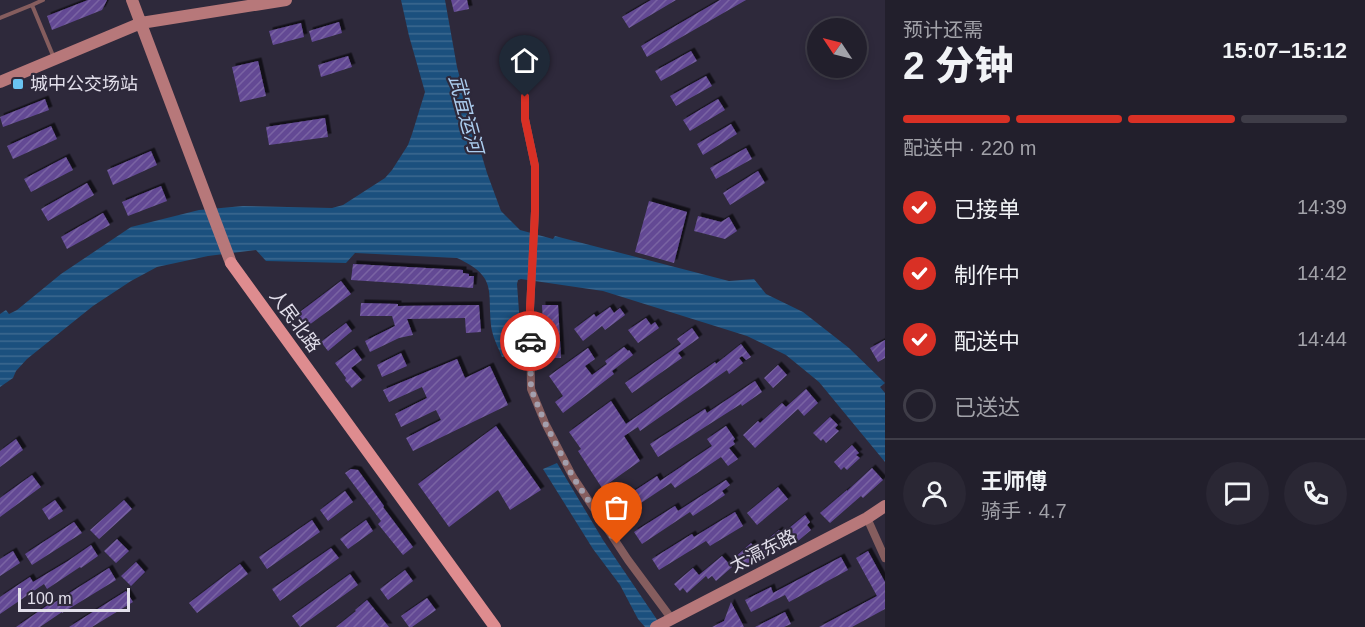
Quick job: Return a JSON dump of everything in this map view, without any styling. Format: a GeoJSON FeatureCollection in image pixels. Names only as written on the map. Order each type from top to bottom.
{"type":"FeatureCollection","features":[{"type":"Feature","properties":{"kind":"main road","name":"人民北路"},"geometry":{"type":"LineString","coordinates":[[132,0],[231,263],[495,627]]}},
{"type":"Feature","properties":{"kind":"main road"},"geometry":{"type":"LineString","coordinates":[[0,81],[141,23],[286,0]]}},
{"type":"Feature","properties":{"kind":"main road","name":"太滆东路"},"geometry":{"type":"LineString","coordinates":[[664,623],[867,518],[885,506]]}},
{"type":"Feature","properties":{"kind":"street"},"geometry":{"type":"LineString","coordinates":[[525,97],[525,119],[535,166],[530,320],[531,389],[545,423],[579,486],[628,560],[664,623]]}},
{"type":"Feature","properties":{"kind":"street"},"geometry":{"type":"LineString","coordinates":[[867,518],[885,558]]}},
{"type":"Feature","properties":{"kind":"lane"},"geometry":{"type":"LineString","coordinates":[[0,18],[44,0]]}},
{"type":"Feature","properties":{"kind":"lane"},"geometry":{"type":"LineString","coordinates":[[32,5],[55,59]]}},
{"type":"Feature","properties":{"kind":"water","name":"武宜运河"},"geometry":{"type":"Polygon","coordinates":[[[401,0],[445,0],[457,67],[487,173],[501,211],[520,230],[553,239],[555,236],[729,281],[754,279],[766,294],[803,312],[849,348],[885,383],[880,387],[885,393],[885,462],[819,382],[786,355],[747,336],[603,291],[518,280],[522,353],[502,357],[492,331],[490,296],[485,280],[480,272],[457,258],[355,253],[346,263],[266,261],[256,250],[208,256],[157,267],[93,306],[27,359],[13,378],[0,387],[0,314],[6,310],[9,314],[17,310],[61,274],[131,227],[199,210],[243,206],[332,208],[343,205],[385,178],[408,145],[425,92],[401,0]]]}},
{"type":"Feature","properties":{"kind":"water"},"geometry":{"type":"Polygon","coordinates":[[[557,463],[603,540],[662,627],[645,627],[638,619],[620,585],[593,549],[543,469],[557,463]]]}},
{"type":"Feature","properties":{"kind":"building"},"geometry":{"type":"Polygon","coordinates":[[[88,0],[107,0],[102,10],[52,30],[47,16],[88,0]]]}},
{"type":"Feature","properties":{"kind":"building"},"geometry":{"type":"Polygon","coordinates":[[[451,0],[467,0],[469,9],[454,12],[451,0]]]}},
{"type":"Feature","properties":{"kind":"building"},"geometry":{"type":"Polygon","coordinates":[[[651,0],[676,0],[629,28],[622,17],[651,0]]]}},
{"type":"Feature","properties":{"kind":"building"},"geometry":{"type":"Polygon","coordinates":[[[720,0],[746,0],[647,57],[641,46],[720,0]]]}},
{"type":"Feature","properties":{"kind":"building"},"geometry":{"type":"Polygon","coordinates":[[[339,22],[342,33],[312,42],[309,31],[339,22]]]}},
{"type":"Feature","properties":{"kind":"building"},"geometry":{"type":"Polygon","coordinates":[[[301,23],[304,37],[273,45],[269,31],[301,23]]]}},
{"type":"Feature","properties":{"kind":"building"},"geometry":{"type":"Polygon","coordinates":[[[691,51],[697,61],[661,81],[655,71],[691,51]]]}},
{"type":"Feature","properties":{"kind":"building"},"geometry":{"type":"Polygon","coordinates":[[[348,56],[352,67],[321,77],[318,65],[348,56]]]}},
{"type":"Feature","properties":{"kind":"building"},"geometry":{"type":"Polygon","coordinates":[[[258,61],[266,96],[240,102],[232,67],[258,61]]]}},
{"type":"Feature","properties":{"kind":"building"},"geometry":{"type":"Polygon","coordinates":[[[706,76],[712,86],[676,106],[670,96],[706,76]]]}},
{"type":"Feature","properties":{"kind":"building"},"geometry":{"type":"Polygon","coordinates":[[[45,99],[49,110],[3,127],[0,117],[45,99]]]}},
{"type":"Feature","properties":{"kind":"building"},"geometry":{"type":"Polygon","coordinates":[[[718,99],[725,110],[690,131],[683,120],[718,99]]]}},
{"type":"Feature","properties":{"kind":"building"},"geometry":{"type":"Polygon","coordinates":[[[325,118],[328,137],[269,145],[266,127],[325,118]]]}},
{"type":"Feature","properties":{"kind":"building"},"geometry":{"type":"Polygon","coordinates":[[[731,124],[737,134],[703,155],[697,144],[731,124]]]}},
{"type":"Feature","properties":{"kind":"building"},"geometry":{"type":"Polygon","coordinates":[[[51,126],[57,139],[13,159],[7,146],[51,126]]]}},
{"type":"Feature","properties":{"kind":"building"},"geometry":{"type":"Polygon","coordinates":[[[746,148],[752,159],[716,179],[710,168],[746,148]]]}},
{"type":"Feature","properties":{"kind":"building"},"geometry":{"type":"Polygon","coordinates":[[[151,151],[157,165],[113,185],[107,170],[151,151]]]}},
{"type":"Feature","properties":{"kind":"building"},"geometry":{"type":"Polygon","coordinates":[[[66,157],[73,170],[31,192],[24,179],[66,157]]]}},
{"type":"Feature","properties":{"kind":"building"},"geometry":{"type":"Polygon","coordinates":[[[758,171],[765,183],[730,205],[723,193],[758,171]]]}},
{"type":"Feature","properties":{"kind":"building"},"geometry":{"type":"Polygon","coordinates":[[[87,183],[94,195],[48,221],[41,209],[87,183]]]}},
{"type":"Feature","properties":{"kind":"building"},"geometry":{"type":"Polygon","coordinates":[[[161,186],[167,201],[128,216],[122,202],[161,186]]]}},
{"type":"Feature","properties":{"kind":"building"},"geometry":{"type":"Polygon","coordinates":[[[649,201],[687,212],[674,263],[635,252],[649,201]]]}},
{"type":"Feature","properties":{"kind":"building"},"geometry":{"type":"Polygon","coordinates":[[[103,213],[110,225],[67,249],[61,237],[103,213]]]}},
{"type":"Feature","properties":{"kind":"building"},"geometry":{"type":"Polygon","coordinates":[[[698,216],[721,222],[729,217],[737,231],[725,239],[694,231],[698,216]]]}},
{"type":"Feature","properties":{"kind":"building"},"geometry":{"type":"Polygon","coordinates":[[[353,264],[463,270],[463,273],[474,276],[473,288],[351,280],[353,264]]]}},
{"type":"Feature","properties":{"kind":"building"},"geometry":{"type":"Polygon","coordinates":[[[341,281],[351,294],[305,328],[296,315],[341,281]]]}},
{"type":"Feature","properties":{"kind":"building"},"geometry":{"type":"Polygon","coordinates":[[[361,303],[398,304],[398,306],[479,305],[481,332],[466,333],[465,318],[407,319],[413,335],[399,338],[370,352],[365,341],[395,326],[392,316],[360,316],[361,303]]]}},
{"type":"Feature","properties":{"kind":"building"},"geometry":{"type":"Polygon","coordinates":[[[542,305],[558,305],[561,358],[547,358],[546,346],[544,347],[542,305]]]}},
{"type":"Feature","properties":{"kind":"building"},"geometry":{"type":"Polygon","coordinates":[[[610,307],[614,313],[620,308],[625,315],[605,330],[602,326],[583,341],[574,329],[594,314],[596,317],[610,307]]]}},
{"type":"Feature","properties":{"kind":"building"},"geometry":{"type":"Polygon","coordinates":[[[646,318],[651,325],[655,322],[659,328],[638,343],[628,330],[646,318]]]}},
{"type":"Feature","properties":{"kind":"building"},"geometry":{"type":"Polygon","coordinates":[[[346,323],[352,331],[328,351],[321,342],[346,323]]]}},
{"type":"Feature","properties":{"kind":"building"},"geometry":{"type":"Polygon","coordinates":[[[692,328],[699,338],[678,353],[682,358],[632,393],[625,383],[681,344],[677,339],[692,328]]]}},
{"type":"Feature","properties":{"kind":"building"},"geometry":{"type":"Polygon","coordinates":[[[885,340],[885,358],[878,362],[870,348],[885,340]]]}},
{"type":"Feature","properties":{"kind":"building"},"geometry":{"type":"Polygon","coordinates":[[[741,344],[751,357],[746,360],[742,356],[739,358],[743,363],[729,374],[727,370],[640,431],[638,427],[624,436],[640,461],[602,488],[578,451],[581,449],[569,432],[611,401],[626,424],[715,362],[716,364],[741,344]]]}},
{"type":"Feature","properties":{"kind":"building"},"geometry":{"type":"Polygon","coordinates":[[[624,347],[633,355],[612,371],[614,374],[563,413],[555,402],[563,396],[549,376],[588,348],[595,359],[585,366],[592,375],[607,364],[605,361],[624,347]]]}},
{"type":"Feature","properties":{"kind":"building"},"geometry":{"type":"Polygon","coordinates":[[[354,349],[362,360],[351,368],[362,380],[352,388],[335,363],[354,349]]]}},
{"type":"Feature","properties":{"kind":"building"},"geometry":{"type":"Polygon","coordinates":[[[401,353],[407,366],[382,377],[377,365],[401,353]]]}},
{"type":"Feature","properties":{"kind":"building"},"geometry":{"type":"Polygon","coordinates":[[[457,359],[465,378],[490,366],[508,405],[413,451],[406,438],[441,420],[436,410],[401,427],[395,414],[427,398],[422,387],[389,402],[383,390],[457,359]]]}},
{"type":"Feature","properties":{"kind":"building"},"geometry":{"type":"Polygon","coordinates":[[[778,365],[787,375],[773,388],[764,378],[778,365]]]}},
{"type":"Feature","properties":{"kind":"building"},"geometry":{"type":"Polygon","coordinates":[[[755,381],[762,392],[658,457],[650,444],[705,409],[707,413],[755,381]]]}},
{"type":"Feature","properties":{"kind":"building"},"geometry":{"type":"Polygon","coordinates":[[[806,389],[818,403],[804,416],[798,409],[755,448],[743,435],[782,403],[786,407],[806,389]]]}},
{"type":"Feature","properties":{"kind":"building"},"geometry":{"type":"Polygon","coordinates":[[[830,417],[838,425],[835,428],[839,431],[826,443],[813,433],[830,417]]]}},
{"type":"Feature","properties":{"kind":"building"},"geometry":{"type":"Polygon","coordinates":[[[496,426],[541,490],[510,510],[498,490],[449,527],[418,484],[496,426]]]}},
{"type":"Feature","properties":{"kind":"building"},"geometry":{"type":"Polygon","coordinates":[[[726,426],[735,439],[733,441],[735,444],[729,448],[738,459],[728,466],[721,457],[675,488],[671,483],[623,515],[616,503],[657,476],[660,481],[712,446],[707,439],[726,426]]]}},
{"type":"Feature","properties":{"kind":"building"},"geometry":{"type":"Polygon","coordinates":[[[16,439],[23,450],[0,467],[0,451],[16,439]]]}},
{"type":"Feature","properties":{"kind":"building"},"geometry":{"type":"Polygon","coordinates":[[[852,445],[859,453],[856,455],[860,458],[847,470],[844,467],[841,470],[834,462],[852,445]]]}},
{"type":"Feature","properties":{"kind":"building"},"geometry":{"type":"Polygon","coordinates":[[[872,468],[883,480],[830,523],[820,513],[872,468]]]}},
{"type":"Feature","properties":{"kind":"building"},"geometry":{"type":"Polygon","coordinates":[[[351,469],[358,470],[413,547],[403,555],[378,524],[381,521],[345,473],[351,469]]]}},
{"type":"Feature","properties":{"kind":"building"},"geometry":{"type":"Polygon","coordinates":[[[32,475],[41,487],[0,517],[0,498],[32,475]]]}},
{"type":"Feature","properties":{"kind":"building"},"geometry":{"type":"Polygon","coordinates":[[[726,480],[730,485],[722,491],[725,495],[693,516],[690,512],[642,544],[634,532],[675,506],[678,511],[726,480]]]}},
{"type":"Feature","properties":{"kind":"building"},"geometry":{"type":"Polygon","coordinates":[[[778,487],[788,499],[757,525],[747,513],[778,487]]]}},
{"type":"Feature","properties":{"kind":"building"},"geometry":{"type":"Polygon","coordinates":[[[345,491],[353,502],[328,521],[320,510],[345,491]]]}},
{"type":"Feature","properties":{"kind":"building"},"geometry":{"type":"Polygon","coordinates":[[[55,500],[63,511],[49,520],[42,509],[55,500]]]}},
{"type":"Feature","properties":{"kind":"building"},"geometry":{"type":"Polygon","coordinates":[[[124,500],[132,509],[99,539],[90,530],[124,500]]]}},
{"type":"Feature","properties":{"kind":"building"},"geometry":{"type":"Polygon","coordinates":[[[735,512],[743,526],[710,546],[706,541],[659,570],[652,559],[692,534],[694,537],[735,512]]]}},
{"type":"Feature","properties":{"kind":"building"},"geometry":{"type":"Polygon","coordinates":[[[805,515],[810,522],[807,525],[811,530],[798,541],[794,536],[773,555],[768,550],[764,552],[745,569],[741,564],[738,566],[732,560],[751,543],[756,549],[779,530],[782,534],[805,515]]]}},
{"type":"Feature","properties":{"kind":"building"},"geometry":{"type":"Polygon","coordinates":[[[312,520],[320,532],[267,569],[259,557],[312,520]]]}},
{"type":"Feature","properties":{"kind":"building"},"geometry":{"type":"Polygon","coordinates":[[[366,520],[373,531],[348,549],[340,539],[366,520]]]}},
{"type":"Feature","properties":{"kind":"building"},"geometry":{"type":"Polygon","coordinates":[[[74,522],[82,533],[32,565],[25,554],[74,522]]]}},
{"type":"Feature","properties":{"kind":"building"},"geometry":{"type":"Polygon","coordinates":[[[117,539],[129,551],[116,563],[104,551],[117,539]]]}},
{"type":"Feature","properties":{"kind":"building"},"geometry":{"type":"Polygon","coordinates":[[[91,545],[98,556],[47,589],[44,584],[0,614],[0,597],[30,577],[33,582],[91,545]]]}},
{"type":"Feature","properties":{"kind":"building"},"geometry":{"type":"Polygon","coordinates":[[[331,548],[339,558],[280,601],[272,589],[331,548]]]}},
{"type":"Feature","properties":{"kind":"building"},"geometry":{"type":"Polygon","coordinates":[[[13,551],[20,563],[0,576],[0,559],[13,551]]]}},
{"type":"Feature","properties":{"kind":"building"},"geometry":{"type":"Polygon","coordinates":[[[868,551],[885,582],[885,609],[852,627],[819,627],[877,596],[856,558],[868,551]]]}},
{"type":"Feature","properties":{"kind":"building"},"geometry":{"type":"Polygon","coordinates":[[[722,556],[732,567],[716,581],[712,576],[708,579],[706,576],[687,593],[683,588],[680,591],[674,584],[693,568],[699,575],[722,556]]]}},
{"type":"Feature","properties":{"kind":"building"},"geometry":{"type":"Polygon","coordinates":[[[841,557],[848,570],[789,602],[785,595],[751,612],[745,600],[771,587],[773,593],[841,557]]]}},
{"type":"Feature","properties":{"kind":"building"},"geometry":{"type":"Polygon","coordinates":[[[136,562],[145,572],[131,586],[121,576],[136,562]]]}},
{"type":"Feature","properties":{"kind":"building"},"geometry":{"type":"Polygon","coordinates":[[[240,564],[248,574],[197,613],[189,603],[240,564]]]}},
{"type":"Feature","properties":{"kind":"building"},"geometry":{"type":"Polygon","coordinates":[[[109,568],[116,580],[40,627],[16,627],[48,605],[109,568]]]}},
{"type":"Feature","properties":{"kind":"building"},"geometry":{"type":"Polygon","coordinates":[[[405,570],[413,581],[388,600],[380,589],[405,570]]]}},
{"type":"Feature","properties":{"kind":"building"},"geometry":{"type":"Polygon","coordinates":[[[350,574],[358,585],[300,627],[292,616],[350,574]]]}},
{"type":"Feature","properties":{"kind":"building"},"geometry":{"type":"Polygon","coordinates":[[[126,591],[133,602],[92,627],[69,627],[126,591]]]}},
{"type":"Feature","properties":{"kind":"building"},"geometry":{"type":"Polygon","coordinates":[[[427,598],[436,610],[409,627],[401,616],[427,598]]]}},
{"type":"Feature","properties":{"kind":"building"},"geometry":{"type":"Polygon","coordinates":[[[367,600],[389,627],[336,627],[356,611],[367,600]]]}},
{"type":"Feature","properties":{"kind":"building"},"geometry":{"type":"Polygon","coordinates":[[[731,602],[744,627],[712,627],[724,621],[731,602]]]}},
{"type":"Feature","properties":{"kind":"building"},"geometry":{"type":"Polygon","coordinates":[[[785,612],[791,624],[784,627],[755,627],[785,612]]]}},
{"type":"Feature","properties":{"kind":"way so far"},"geometry":{"type":"LineString","coordinates":[[530,341],[531,389],[545,423],[573,477],[617,544]]}},
{"type":"Feature","properties":{"kind":"place","name":"城中公交场站"},"geometry":{"type":"Point","coordinates":[18,84]}},
{"type":"Feature","properties":{"kind":"route"},"geometry":{"type":"LineString","coordinates":[[525,97],[525,119],[535,166],[530,341]]}}]}
